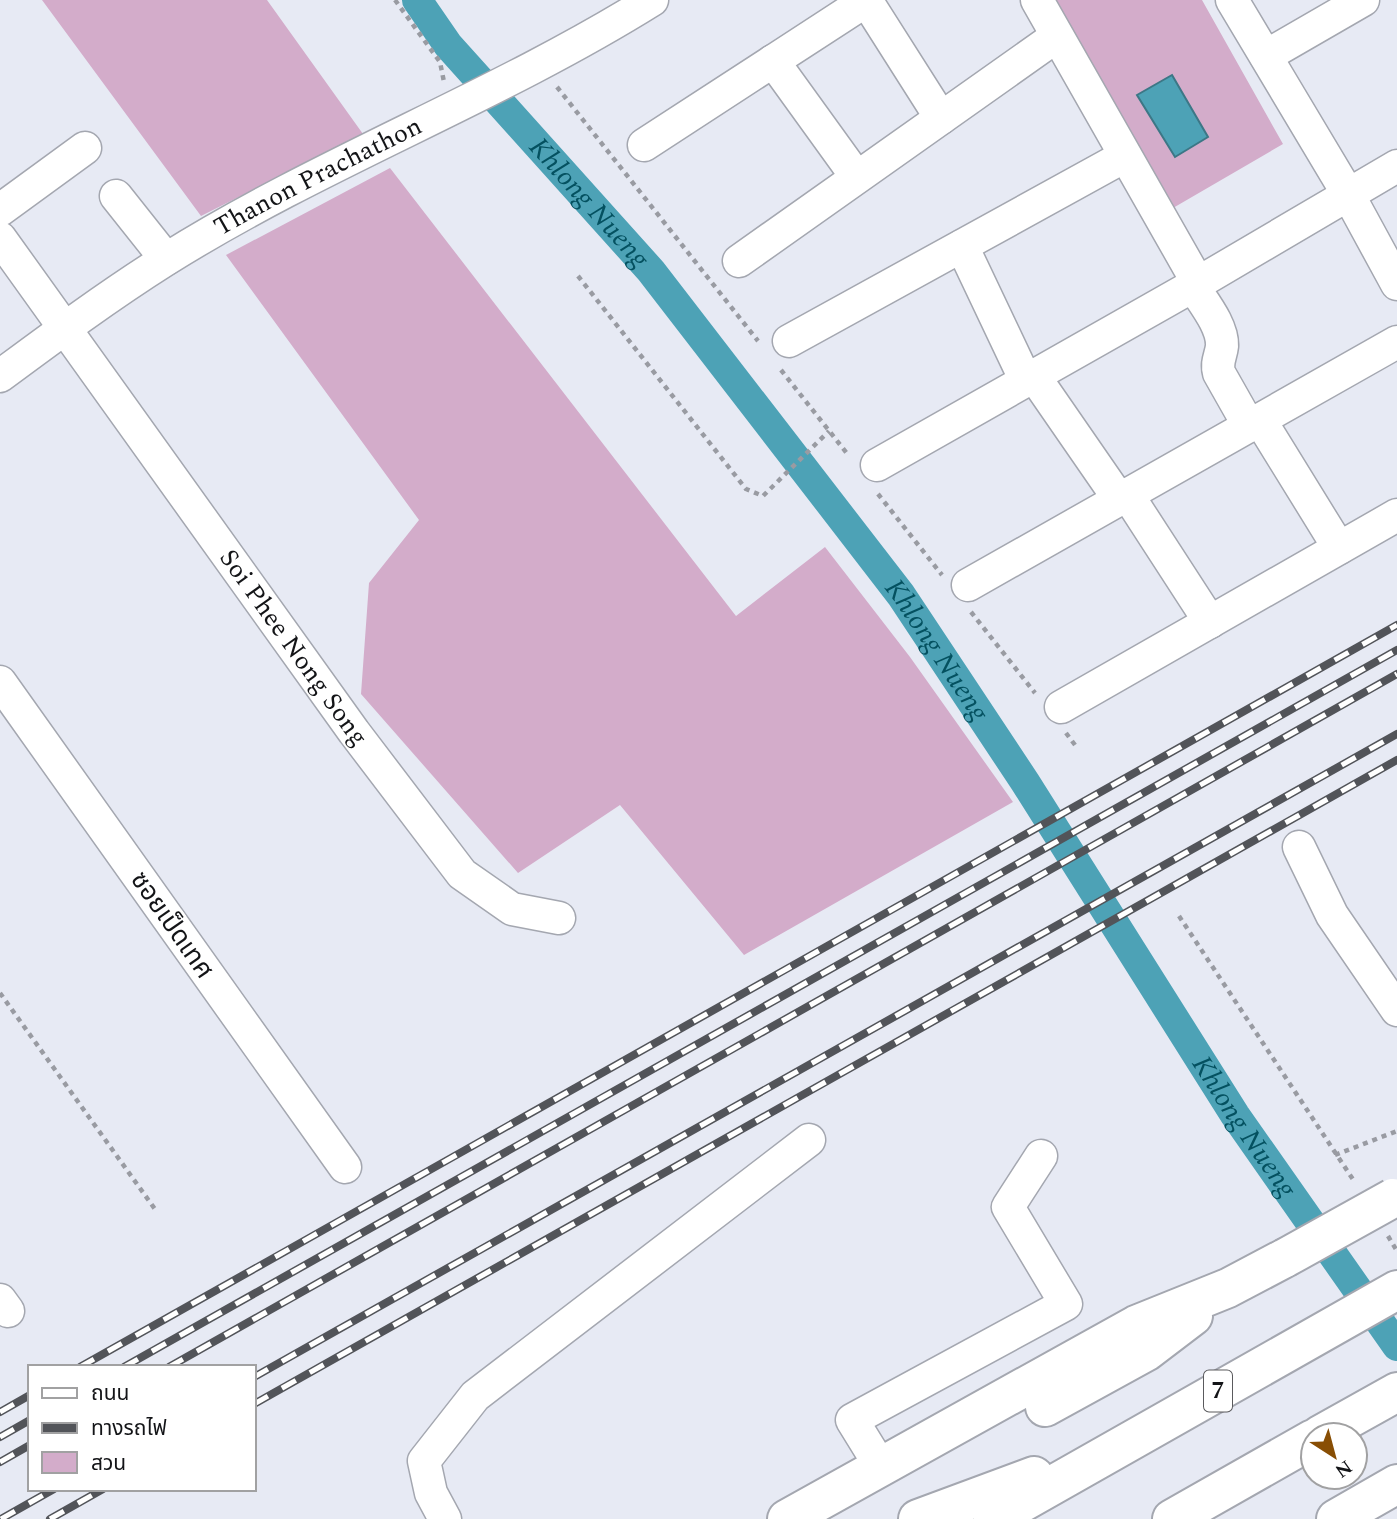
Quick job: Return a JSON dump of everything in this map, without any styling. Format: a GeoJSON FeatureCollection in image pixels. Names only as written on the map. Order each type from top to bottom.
{"type":"FeatureCollection","features":[{"type":"Feature","properties":{"kind":"main road"},"geometry":{"type":"LineString","coordinates":[[787,1519],[947,1431],[955,1446],[970,1447],[1147,1351],[1228,1288],[1391,1207]]}},
{"type":"Feature","properties":{"kind":"main road","name":"7"},"geometry":{"type":"LineString","coordinates":[[993,1519],[1397,1290]]}},
{"type":"Feature","properties":{"kind":"main road"},"geometry":{"type":"LineString","coordinates":[[1345,1421],[1385,1399]]}},
{"type":"Feature","properties":{"kind":"main road"},"geometry":{"type":"LineString","coordinates":[[1172,1519],[1299,1447]]}},
{"type":"Feature","properties":{"kind":"main road"},"geometry":{"type":"LineString","coordinates":[[918,1519],[1000,1487],[1114,1450]]}},
{"type":"Feature","properties":{"kind":"main road"},"geometry":{"type":"LineString","coordinates":[[1336,1519],[1397,1484]]}},
{"type":"Feature","properties":{"kind":"street","name":"Thanon Prachathon"},"geometry":{"type":"LineString","coordinates":[[0,376],[166,260],[541,64],[652,0]]}},
{"type":"Feature","properties":{"kind":"street"},"geometry":{"type":"LineString","coordinates":[[644,145],[867,0],[941,118]]}},
{"type":"Feature","properties":{"kind":"street"},"geometry":{"type":"LineString","coordinates":[[1037,0],[1196,284],[1216,325],[1222,348],[1217,366],[1219,373],[1339,548]]}},
{"type":"Feature","properties":{"kind":"street"},"geometry":{"type":"LineString","coordinates":[[1232,0],[1348,194],[1397,284]]}},
{"type":"Feature","properties":{"kind":"street"},"geometry":{"type":"LineString","coordinates":[[1266,56],[1363,0]]}},
{"type":"Feature","properties":{"kind":"street"},"geometry":{"type":"LineString","coordinates":[[739,261],[1058,36]]}},
{"type":"Feature","properties":{"kind":"street"},"geometry":{"type":"LineString","coordinates":[[773,61],[856,176]]}},
{"type":"Feature","properties":{"kind":"street"},"geometry":{"type":"LineString","coordinates":[[0,210],[85,148]]}},
{"type":"Feature","properties":{"kind":"street"},"geometry":{"type":"LineString","coordinates":[[777,352],[1125,156]]}},
{"type":"Feature","properties":{"kind":"street"},"geometry":{"type":"LineString","coordinates":[[868,471],[1397,166]]}},
{"type":"Feature","properties":{"kind":"street"},"geometry":{"type":"LineString","coordinates":[[116,196],[166,260]]}},
{"type":"Feature","properties":{"kind":"street","name":"Soi Phee Nong Song"},"geometry":{"type":"LineString","coordinates":[[0,238],[67,327],[354,732],[462,874],[512,909],[559,918]]}},
{"type":"Feature","properties":{"kind":"street"},"geometry":{"type":"LineString","coordinates":[[962,246],[1030,378],[1123,497],[1210,622]]}},
{"type":"Feature","properties":{"kind":"street"},"geometry":{"type":"LineString","coordinates":[[960,590],[1397,342]]}},
{"type":"Feature","properties":{"kind":"street"},"geometry":{"type":"LineString","coordinates":[[1054,710],[1397,515]]}},
{"type":"Feature","properties":{"kind":"street","name":"ซอยเป็ดเทศ"},"geometry":{"type":"LineString","coordinates":[[0,682],[345,1167]]}},
{"type":"Feature","properties":{"kind":"street"},"geometry":{"type":"LineString","coordinates":[[1299,847],[1332,915],[1397,1010]]}},
{"type":"Feature","properties":{"kind":"street"},"geometry":{"type":"LineString","coordinates":[[445,1519],[431,1493],[424,1461],[475,1396],[809,1140]]}},
{"type":"Feature","properties":{"kind":"street"},"geometry":{"type":"LineString","coordinates":[[881,1467],[852,1420],[1066,1304],[1008,1207],[1041,1156]]}},
{"type":"Feature","properties":{"kind":"path"},"geometry":{"type":"LineString","coordinates":[[395,0],[440,62],[444,84],[433,94],[435,118]]}},
{"type":"Feature","properties":{"kind":"path"},"geometry":{"type":"LineString","coordinates":[[582,41],[556,86],[777,352],[828,432],[868,471],[1054,710],[1075,745]]}},
{"type":"Feature","properties":{"kind":"path"},"geometry":{"type":"LineString","coordinates":[[578,276],[746,489],[762,496],[828,432]]}},
{"type":"Feature","properties":{"kind":"path"},"geometry":{"type":"LineString","coordinates":[[1180,916],[1355,1182]]}},
{"type":"Feature","properties":{"kind":"path"},"geometry":{"type":"LineString","coordinates":[[0,993],[157,1212]]}},
{"type":"Feature","properties":{"kind":"path"},"geometry":{"type":"LineString","coordinates":[[1335,1155],[1397,1131]]}},
{"type":"Feature","properties":{"kind":"path"},"geometry":{"type":"LineString","coordinates":[[1391,1207],[1397,1251]]}},
{"type":"Feature","properties":{"kind":"green space"},"geometry":{"type":"Polygon","coordinates":[[[42,0],[267,0],[363,134],[201,216],[42,0]]]}},
{"type":"Feature","properties":{"kind":"green space"},"geometry":{"type":"Polygon","coordinates":[[[1051,0],[1202,0],[1283,144],[1173,208],[1051,0]]]}},
{"type":"Feature","properties":{"kind":"green space"},"geometry":{"type":"Polygon","coordinates":[[[390,168],[736,616],[825,547],[910,657],[1013,802],[744,955],[620,805],[518,873],[361,694],[369,583],[419,520],[226,255],[390,168]]]}},
{"type":"Feature","properties":{"kind":"water"},"geometry":{"type":"Polygon","coordinates":[[[1172,75],[1208,137],[1175,157],[1137,95],[1172,75]]]}},
{"type":"Feature","properties":{"kind":"waterway","name":"Khlong Nueng"},"geometry":{"type":"LineString","coordinates":[[417,0],[448,45],[651,271],[901,595],[1025,782],[1235,1115],[1397,1346]]}},
{"type":"Feature","properties":{"kind":"railway"},"geometry":{"type":"LineString","coordinates":[[84,1365],[1397,625]]}},
{"type":"Feature","properties":{"kind":"railway"},"geometry":{"type":"LineString","coordinates":[[128,1365],[1397,650]]}},
{"type":"Feature","properties":{"kind":"railway"},"geometry":{"type":"LineString","coordinates":[[173,1365],[1397,674]]}},
{"type":"Feature","properties":{"kind":"railway"},"geometry":{"type":"LineString","coordinates":[[256,1376],[1397,734]]}},
{"type":"Feature","properties":{"kind":"railway"},"geometry":{"type":"LineString","coordinates":[[256,1403],[1397,760]]}},
{"type":"Feature","properties":{"kind":"railway"},"geometry":{"type":"LineString","coordinates":[[0,1412],[28,1396]]}},
{"type":"Feature","properties":{"kind":"railway"},"geometry":{"type":"LineString","coordinates":[[0,1437],[28,1421]]}},
{"type":"Feature","properties":{"kind":"railway"},"geometry":{"type":"LineString","coordinates":[[0,1462],[28,1446]]}},
{"type":"Feature","properties":{"kind":"railway"},"geometry":{"type":"LineString","coordinates":[[1,1519],[50,1491]]}},
{"type":"Feature","properties":{"kind":"railway"},"geometry":{"type":"LineString","coordinates":[[50,1519],[99,1491]]}}]}
